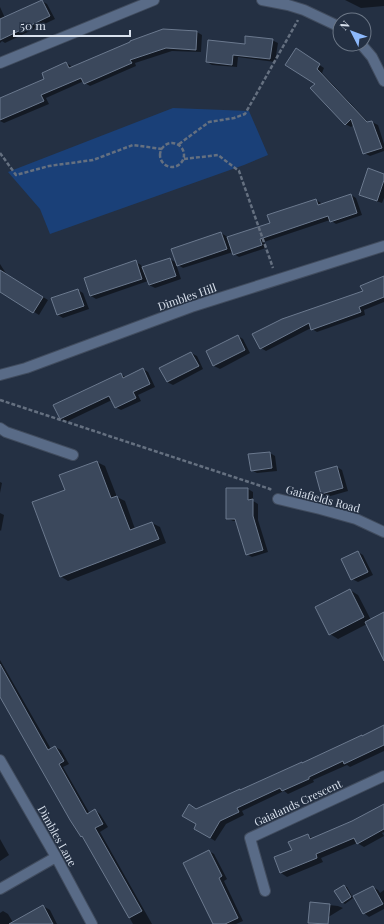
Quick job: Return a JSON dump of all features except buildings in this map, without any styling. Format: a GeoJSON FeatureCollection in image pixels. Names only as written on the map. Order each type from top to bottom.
{"type":"FeatureCollection","features":[{"type":"Feature","properties":{"kind":"street"},"geometry":{"type":"LineString","coordinates":[[0,63],[154,0]]}},
{"type":"Feature","properties":{"kind":"street"},"geometry":{"type":"LineString","coordinates":[[262,0],[304,10],[332,23]]}},
{"type":"Feature","properties":{"kind":"street"},"geometry":{"type":"LineString","coordinates":[[368,52],[372,57],[384,81]]}},
{"type":"Feature","properties":{"kind":"street","name":"Dimbles Hill"},"geometry":{"type":"LineString","coordinates":[[1,371],[26,368],[191,307],[384,246]]}},
{"type":"Feature","properties":{"kind":"street"},"geometry":{"type":"LineString","coordinates":[[0,428],[6,432],[73,454]]}},
{"type":"Feature","properties":{"kind":"street","name":"Gaiafields Road"},"geometry":{"type":"LineString","coordinates":[[278,499],[320,508],[356,519],[384,532]]}},
{"type":"Feature","properties":{"kind":"street","name":"Dimbles Lane"},"geometry":{"type":"LineString","coordinates":[[0,760],[56,857],[92,924]]}},
{"type":"Feature","properties":{"kind":"street","name":"Gaialands Crescent"},"geometry":{"type":"LineString","coordinates":[[265,891],[250,838],[384,776]]}},
{"type":"Feature","properties":{"kind":"street"},"geometry":{"type":"LineString","coordinates":[[0,889],[56,857]]}},
{"type":"Feature","properties":{"kind":"path"},"geometry":{"type":"LineString","coordinates":[[179,144],[209,122],[234,118],[245,114],[304,10]]}},
{"type":"Feature","properties":{"kind":"path"},"geometry":{"type":"LineString","coordinates":[[172,142],[179,144],[185,153],[184,159],[181,164],[170,167],[161,160],[160,154],[166,144],[172,142]]}},
{"type":"Feature","properties":{"kind":"path"},"geometry":{"type":"LineString","coordinates":[[0,153],[16,175],[49,166],[93,160],[133,145],[162,149]]}},
{"type":"Feature","properties":{"kind":"path"},"geometry":{"type":"LineString","coordinates":[[184,159],[218,155],[239,171],[277,280]]}},
{"type":"Feature","properties":{"kind":"path"},"geometry":{"type":"LineString","coordinates":[[0,400],[270,489],[278,499]]}},
{"type":"Feature","properties":{"kind":"shaded area"},"geometry":{"type":"Polygon","coordinates":[[[173,108],[249,111],[268,155],[244,165],[50,234],[40,209],[8,172],[173,108]]]}}]}
